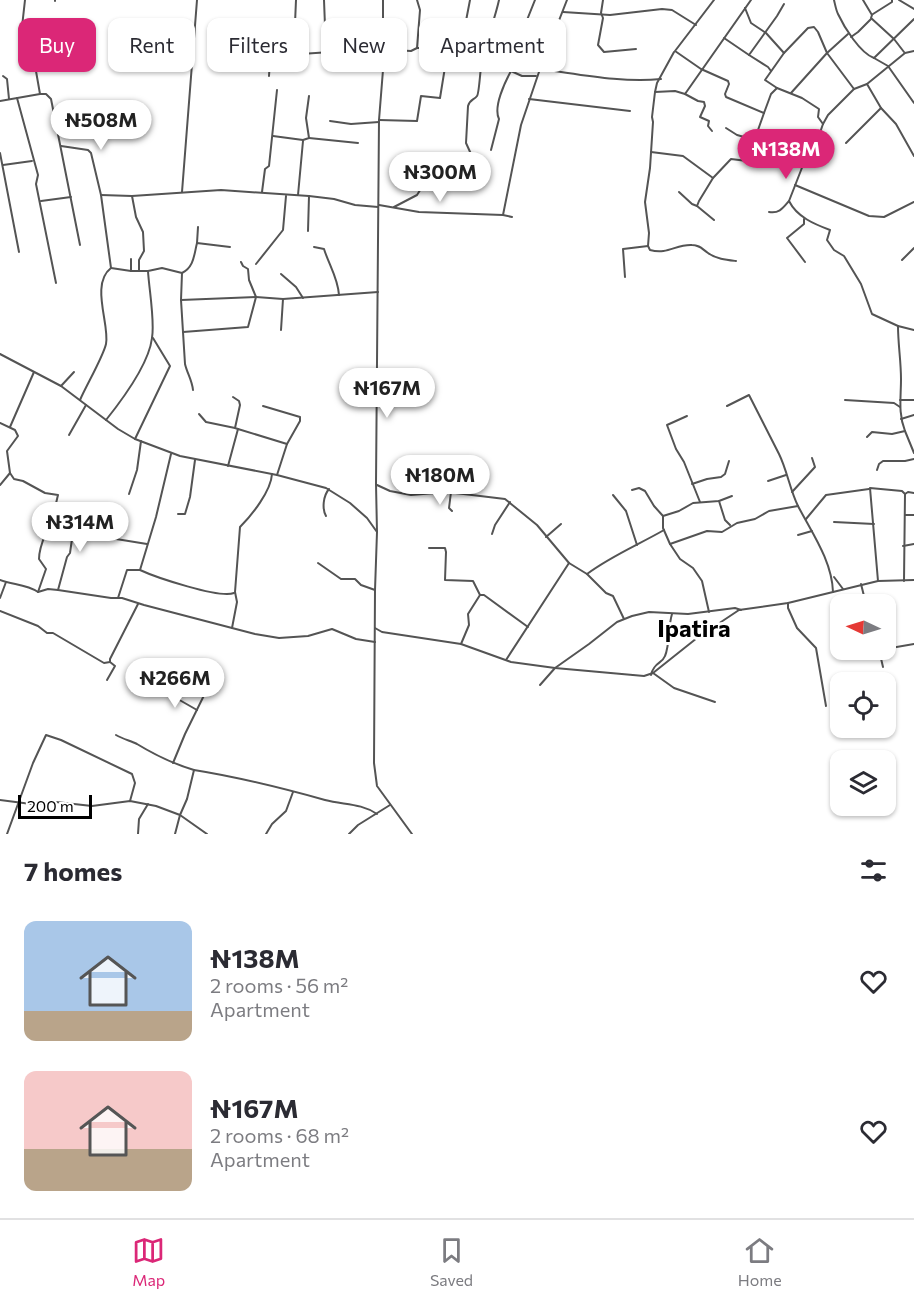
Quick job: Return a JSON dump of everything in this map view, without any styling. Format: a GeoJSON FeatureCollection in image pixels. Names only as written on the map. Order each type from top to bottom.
{"type":"FeatureCollection","features":[{"type":"Feature","properties":{"kind":"street"},"geometry":{"type":"LineString","coordinates":[[25,0],[20,45],[33,54],[40,94]]}},
{"type":"Feature","properties":{"kind":"street"},"geometry":{"type":"LineString","coordinates":[[182,192],[197,0]]}},
{"type":"Feature","properties":{"kind":"street"},"geometry":{"type":"LineString","coordinates":[[295,18],[296,0]]}},
{"type":"Feature","properties":{"kind":"street"},"geometry":{"type":"LineString","coordinates":[[324,0],[325,18]]}},
{"type":"Feature","properties":{"kind":"street"},"geometry":{"type":"LineString","coordinates":[[383,0],[383,18]]}},
{"type":"Feature","properties":{"kind":"street"},"geometry":{"type":"LineString","coordinates":[[407,51],[417,48],[420,10],[417,0]]}},
{"type":"Feature","properties":{"kind":"street"},"geometry":{"type":"LineString","coordinates":[[467,18],[470,0]]}},
{"type":"Feature","properties":{"kind":"street"},"geometry":{"type":"LineString","coordinates":[[494,18],[499,0]]}},
{"type":"Feature","properties":{"kind":"street"},"geometry":{"type":"LineString","coordinates":[[528,18],[535,0]]}},
{"type":"Feature","properties":{"kind":"street"},"geometry":{"type":"LineString","coordinates":[[560,18],[567,0]]}},
{"type":"Feature","properties":{"kind":"street"},"geometry":{"type":"LineString","coordinates":[[603,0],[601,13],[603,18],[598,45],[604,52],[636,49]]}},
{"type":"Feature","properties":{"kind":"street"},"geometry":{"type":"LineString","coordinates":[[714,0],[675,51],[657,83],[645,202],[649,233],[648,246],[650,250],[660,252],[691,244],[702,247],[719,258],[736,261]]}},
{"type":"Feature","properties":{"kind":"street"},"geometry":{"type":"LineString","coordinates":[[685,94],[750,0]]}},
{"type":"Feature","properties":{"kind":"street"},"geometry":{"type":"LineString","coordinates":[[834,0],[837,14],[847,28],[848,34],[862,52],[874,58],[884,70]]}},
{"type":"Feature","properties":{"kind":"street"},"geometry":{"type":"LineString","coordinates":[[863,0],[872,16],[905,53]]}},
{"type":"Feature","properties":{"kind":"street"},"geometry":{"type":"LineString","coordinates":[[851,37],[892,0]]}},
{"type":"Feature","properties":{"kind":"street"},"geometry":{"type":"LineString","coordinates":[[899,0],[914,9]]}},
{"type":"Feature","properties":{"kind":"street"},"geometry":{"type":"LineString","coordinates":[[749,55],[784,4]]}},
{"type":"Feature","properties":{"kind":"street"},"geometry":{"type":"LineString","coordinates":[[745,8],[751,23],[766,33],[784,53]]}},
{"type":"Feature","properties":{"kind":"street"},"geometry":{"type":"LineString","coordinates":[[564,12],[610,15],[667,9],[696,25]]}},
{"type":"Feature","properties":{"kind":"street"},"geometry":{"type":"LineString","coordinates":[[874,58],[914,19]]}},
{"type":"Feature","properties":{"kind":"street"},"geometry":{"type":"LineString","coordinates":[[823,124],[818,117],[819,110],[802,98],[777,88],[765,80],[784,53],[811,27],[818,32],[827,53],[854,90]]}},
{"type":"Feature","properties":{"kind":"street"},"geometry":{"type":"LineString","coordinates":[[791,93],[827,53],[848,34]]}},
{"type":"Feature","properties":{"kind":"street"},"geometry":{"type":"LineString","coordinates":[[724,38],[771,71]]}},
{"type":"Feature","properties":{"kind":"street"},"geometry":{"type":"LineString","coordinates":[[675,51],[701,69],[728,81],[726,97],[764,113]]}},
{"type":"Feature","properties":{"kind":"street"},"geometry":{"type":"LineString","coordinates":[[769,212],[782,210],[789,201],[805,160],[816,144],[823,124],[839,102],[854,90],[867,84],[905,53],[914,51]]}},
{"type":"Feature","properties":{"kind":"street"},"geometry":{"type":"LineString","coordinates":[[879,63],[888,66],[914,103]]}},
{"type":"Feature","properties":{"kind":"street"},"geometry":{"type":"LineString","coordinates":[[269,72],[269,76]]}},
{"type":"Feature","properties":{"kind":"street"},"geometry":{"type":"LineString","coordinates":[[382,72],[374,763],[377,786],[412,834]]}},
{"type":"Feature","properties":{"kind":"street"},"geometry":{"type":"LineString","coordinates":[[330,121],[351,124],[417,121],[421,96],[440,98],[444,72]]}},
{"type":"Feature","properties":{"kind":"street"},"geometry":{"type":"LineString","coordinates":[[471,154],[466,143],[468,106],[470,101],[477,96],[480,72]]}},
{"type":"Feature","properties":{"kind":"street"},"geometry":{"type":"LineString","coordinates":[[491,150],[499,119],[496,114],[497,106],[510,72]]}},
{"type":"Feature","properties":{"kind":"street"},"geometry":{"type":"LineString","coordinates":[[515,72],[522,76],[536,76]]}},
{"type":"Feature","properties":{"kind":"street"},"geometry":{"type":"LineString","coordinates":[[503,215],[528,99],[538,72]]}},
{"type":"Feature","properties":{"kind":"street"},"geometry":{"type":"LineString","coordinates":[[566,72],[623,80],[661,79]]}},
{"type":"Feature","properties":{"kind":"street"},"geometry":{"type":"LineString","coordinates":[[3,76],[7,79],[9,99]]}},
{"type":"Feature","properties":{"kind":"street"},"geometry":{"type":"LineString","coordinates":[[867,84],[880,108],[896,124],[914,154]]}},
{"type":"Feature","properties":{"kind":"street"},"geometry":{"type":"LineString","coordinates":[[697,206],[713,178],[731,159],[747,161],[771,94],[777,88]]}},
{"type":"Feature","properties":{"kind":"street"},"geometry":{"type":"LineString","coordinates":[[262,192],[265,169],[269,166],[277,90]]}},
{"type":"Feature","properties":{"kind":"street"},"geometry":{"type":"LineString","coordinates":[[656,92],[675,91],[705,104],[700,117],[709,121],[708,126],[712,130]]}},
{"type":"Feature","properties":{"kind":"street"},"geometry":{"type":"LineString","coordinates":[[0,100],[40,94],[46,94],[51,99],[80,245]]}},
{"type":"Feature","properties":{"kind":"street"},"geometry":{"type":"LineString","coordinates":[[309,96],[306,118],[309,138]]}},
{"type":"Feature","properties":{"kind":"street"},"geometry":{"type":"LineString","coordinates":[[17,98],[24,118],[23,124],[32,161],[38,175],[36,184],[56,283]]}},
{"type":"Feature","properties":{"kind":"street"},"geometry":{"type":"LineString","coordinates":[[528,99],[630,111]]}},
{"type":"Feature","properties":{"kind":"street"},"geometry":{"type":"LineString","coordinates":[[846,143],[880,108]]}},
{"type":"Feature","properties":{"kind":"street"},"geometry":{"type":"LineString","coordinates":[[726,128],[737,135],[755,140]]}},
{"type":"Feature","properties":{"kind":"street"},"geometry":{"type":"LineString","coordinates":[[273,136],[303,140],[309,138],[358,142]]}},
{"type":"Feature","properties":{"kind":"street"},"geometry":{"type":"LineString","coordinates":[[298,195],[303,140]]}},
{"type":"Feature","properties":{"kind":"street"},"geometry":{"type":"LineString","coordinates":[[61,146],[88,150],[91,153],[101,195],[111,268],[103,277],[101,309],[106,343],[80,400]]}},
{"type":"Feature","properties":{"kind":"street"},"geometry":{"type":"LineString","coordinates":[[651,152],[683,156],[713,178]]}},
{"type":"Feature","properties":{"kind":"street"},"geometry":{"type":"LineString","coordinates":[[0,153],[19,252]]}},
{"type":"Feature","properties":{"kind":"street"},"geometry":{"type":"LineString","coordinates":[[2,165],[32,161]]}},
{"type":"Feature","properties":{"kind":"street"},"geometry":{"type":"LineString","coordinates":[[795,185],[869,216],[884,217],[914,202]]}},
{"type":"Feature","properties":{"kind":"street"},"geometry":{"type":"LineString","coordinates":[[394,207],[417,195],[422,187]]}},
{"type":"Feature","properties":{"kind":"street"},"geometry":{"type":"LineString","coordinates":[[101,195],[132,196],[221,190],[262,192],[334,199],[355,205],[394,207],[403,211],[503,215],[512,218]]}},
{"type":"Feature","properties":{"kind":"street"},"geometry":{"type":"LineString","coordinates":[[679,192],[714,220]]}},
{"type":"Feature","properties":{"kind":"street"},"geometry":{"type":"LineString","coordinates":[[132,196],[142,232],[144,251],[139,260],[139,271]]}},
{"type":"Feature","properties":{"kind":"street"},"geometry":{"type":"LineString","coordinates":[[256,264],[283,230],[286,196]]}},
{"type":"Feature","properties":{"kind":"street"},"geometry":{"type":"LineString","coordinates":[[308,231],[309,196]]}},
{"type":"Feature","properties":{"kind":"street"},"geometry":{"type":"LineString","coordinates":[[40,201],[71,197]]}},
{"type":"Feature","properties":{"kind":"street"},"geometry":{"type":"LineString","coordinates":[[789,201],[795,211],[803,217],[830,230],[827,240],[849,264],[861,284],[874,316],[914,330]]}},
{"type":"Feature","properties":{"kind":"street"},"geometry":{"type":"LineString","coordinates":[[803,217],[804,224],[787,238],[805,262]]}},
{"type":"Feature","properties":{"kind":"street"},"geometry":{"type":"LineString","coordinates":[[111,268],[131,272],[162,268],[182,273],[192,264],[198,227]]}},
{"type":"Feature","properties":{"kind":"street"},"geometry":{"type":"LineString","coordinates":[[197,243],[230,247]]}},
{"type":"Feature","properties":{"kind":"street"},"geometry":{"type":"LineString","coordinates":[[625,277],[623,249],[648,246]]}},
{"type":"Feature","properties":{"kind":"street"},"geometry":{"type":"LineString","coordinates":[[314,247],[324,249],[338,281],[339,295]]}},
{"type":"Feature","properties":{"kind":"street"},"geometry":{"type":"LineString","coordinates":[[902,260],[914,248]]}},
{"type":"Feature","properties":{"kind":"street"},"geometry":{"type":"LineString","coordinates":[[131,258],[131,272]]}},
{"type":"Feature","properties":{"kind":"street"},"geometry":{"type":"LineString","coordinates":[[183,332],[248,327],[256,297],[249,280],[248,269],[241,262]]}},
{"type":"Feature","properties":{"kind":"street"},"geometry":{"type":"LineString","coordinates":[[106,420],[125,396],[140,371],[153,338],[148,271]]}},
{"type":"Feature","properties":{"kind":"street"},"geometry":{"type":"LineString","coordinates":[[182,273],[181,300],[185,363],[192,379],[193,390]]}},
{"type":"Feature","properties":{"kind":"street"},"geometry":{"type":"LineString","coordinates":[[281,274],[296,287],[303,298]]}},
{"type":"Feature","properties":{"kind":"street"},"geometry":{"type":"LineString","coordinates":[[181,300],[256,297],[283,299],[378,292]]}},
{"type":"Feature","properties":{"kind":"street"},"geometry":{"type":"LineString","coordinates":[[281,330],[283,299]]}},
{"type":"Feature","properties":{"kind":"street"},"geometry":{"type":"LineString","coordinates":[[898,326],[901,420],[914,451]]}},
{"type":"Feature","properties":{"kind":"street"},"geometry":{"type":"LineString","coordinates":[[135,439],[170,366],[153,338]]}},
{"type":"Feature","properties":{"kind":"street"},"geometry":{"type":"LineString","coordinates":[[0,354],[61,386],[135,439],[171,454],[277,475],[329,489],[355,506],[378,532]]}},
{"type":"Feature","properties":{"kind":"street"},"geometry":{"type":"LineString","coordinates":[[10,428],[34,372]]}},
{"type":"Feature","properties":{"kind":"street"},"geometry":{"type":"LineString","coordinates":[[61,386],[74,372]]}},
{"type":"Feature","properties":{"kind":"street"},"geometry":{"type":"LineString","coordinates":[[727,406],[749,395],[771,441],[781,456],[798,506],[832,576],[843,589]]}},
{"type":"Feature","properties":{"kind":"street"},"geometry":{"type":"LineString","coordinates":[[228,466],[240,405],[239,401],[233,398]]}},
{"type":"Feature","properties":{"kind":"street"},"geometry":{"type":"LineString","coordinates":[[845,400],[894,403],[900,407]]}},
{"type":"Feature","properties":{"kind":"street"},"geometry":{"type":"LineString","coordinates":[[900,400],[914,400]]}},
{"type":"Feature","properties":{"kind":"street"},"geometry":{"type":"LineString","coordinates":[[69,435],[86,405]]}},
{"type":"Feature","properties":{"kind":"street"},"geometry":{"type":"LineString","coordinates":[[263,406],[300,417],[287,444],[277,475]]}},
{"type":"Feature","properties":{"kind":"street"},"geometry":{"type":"LineString","coordinates":[[199,414],[206,422],[287,444]]}},
{"type":"Feature","properties":{"kind":"street"},"geometry":{"type":"LineString","coordinates":[[901,420],[914,415]]}},
{"type":"Feature","properties":{"kind":"street"},"geometry":{"type":"LineString","coordinates":[[687,416],[668,425],[676,449],[684,462],[700,502]]}},
{"type":"Feature","properties":{"kind":"street"},"geometry":{"type":"LineString","coordinates":[[0,423],[10,428],[18,436],[7,451],[10,473],[14,478],[45,493],[58,495],[39,552],[39,559],[46,569],[38,592]]}},
{"type":"Feature","properties":{"kind":"street"},"geometry":{"type":"LineString","coordinates":[[867,437],[872,432],[892,434],[905,431]]}},
{"type":"Feature","properties":{"kind":"street"},"geometry":{"type":"LineString","coordinates":[[129,494],[137,470],[141,441]]}},
{"type":"Feature","properties":{"kind":"street"},"geometry":{"type":"LineString","coordinates":[[140,570],[171,454]]}},
{"type":"Feature","properties":{"kind":"street"},"geometry":{"type":"LineString","coordinates":[[792,492],[815,467],[812,458]]}},
{"type":"Feature","properties":{"kind":"street"},"geometry":{"type":"LineString","coordinates":[[877,470],[883,461],[914,459]]}},
{"type":"Feature","properties":{"kind":"street"},"geometry":{"type":"LineString","coordinates":[[178,514],[185,514],[195,460]]}},
{"type":"Feature","properties":{"kind":"street"},"geometry":{"type":"LineString","coordinates":[[692,484],[721,477],[725,474],[729,461]]}},
{"type":"Feature","properties":{"kind":"street"},"geometry":{"type":"LineString","coordinates":[[0,485],[10,473]]}},
{"type":"Feature","properties":{"kind":"street"},"geometry":{"type":"LineString","coordinates":[[232,628],[237,602],[235,592],[240,527],[252,516],[269,486],[272,474]]}},
{"type":"Feature","properties":{"kind":"street"},"geometry":{"type":"LineString","coordinates":[[768,482],[786,475]]}},
{"type":"Feature","properties":{"kind":"street"},"geometry":{"type":"LineString","coordinates":[[376,484],[390,491],[411,495],[451,492],[505,499],[525,513],[569,563],[587,573],[606,593],[613,596],[624,619]]}},
{"type":"Feature","properties":{"kind":"street"},"geometry":{"type":"LineString","coordinates":[[632,490],[639,488],[645,491],[663,516],[664,530],[670,544],[680,559],[693,568],[702,581],[709,612]]}},
{"type":"Feature","properties":{"kind":"street"},"geometry":{"type":"LineString","coordinates":[[806,519],[826,495],[863,491],[870,488],[902,491],[905,494]]}},
{"type":"Feature","properties":{"kind":"street"},"geometry":{"type":"LineString","coordinates":[[870,488],[878,581]]}},
{"type":"Feature","properties":{"kind":"street"},"geometry":{"type":"LineString","coordinates":[[326,516],[325,497],[329,489]]}},
{"type":"Feature","properties":{"kind":"street"},"geometry":{"type":"LineString","coordinates":[[451,492],[450,508],[452,511]]}},
{"type":"Feature","properties":{"kind":"street"},"geometry":{"type":"LineString","coordinates":[[905,494],[914,493]]}},
{"type":"Feature","properties":{"kind":"street"},"geometry":{"type":"LineString","coordinates":[[904,581],[905,494]]}},
{"type":"Feature","properties":{"kind":"street"},"geometry":{"type":"LineString","coordinates":[[613,495],[626,511],[637,545]]}},
{"type":"Feature","properties":{"kind":"street"},"geometry":{"type":"LineString","coordinates":[[663,516],[700,502],[719,501],[732,496]]}},
{"type":"Feature","properties":{"kind":"street"},"geometry":{"type":"LineString","coordinates":[[719,501],[725,520],[731,526]]}},
{"type":"Feature","properties":{"kind":"street"},"geometry":{"type":"LineString","coordinates":[[492,534],[510,502]]}},
{"type":"Feature","properties":{"kind":"street"},"geometry":{"type":"LineString","coordinates":[[670,544],[707,531],[722,532],[731,526],[745,520],[755,519],[769,511],[798,506]]}},
{"type":"Feature","properties":{"kind":"street"},"geometry":{"type":"LineString","coordinates":[[904,515],[914,515]]}},
{"type":"Feature","properties":{"kind":"street"},"geometry":{"type":"LineString","coordinates":[[834,522],[874,524]]}},
{"type":"Feature","properties":{"kind":"street"},"geometry":{"type":"LineString","coordinates":[[546,537],[561,524]]}},
{"type":"Feature","properties":{"kind":"street"},"geometry":{"type":"LineString","coordinates":[[587,573],[606,560],[664,530]]}},
{"type":"Feature","properties":{"kind":"street"},"geometry":{"type":"LineString","coordinates":[[798,535],[812,531]]}},
{"type":"Feature","properties":{"kind":"street"},"geometry":{"type":"LineString","coordinates":[[58,590],[70,553],[73,532],[147,544]]}},
{"type":"Feature","properties":{"kind":"street"},"geometry":{"type":"LineString","coordinates":[[903,538],[912,544]]}},
{"type":"Feature","properties":{"kind":"street"},"geometry":{"type":"LineString","coordinates":[[903,546],[912,544]]}},
{"type":"Feature","properties":{"kind":"street"},"geometry":{"type":"LineString","coordinates":[[429,548],[445,549],[446,580],[473,581],[480,595],[528,627]]}},
{"type":"Feature","properties":{"kind":"street"},"geometry":{"type":"LineString","coordinates":[[318,563],[341,579],[355,579],[361,585],[375,590]]}},
{"type":"Feature","properties":{"kind":"street"},"geometry":{"type":"LineString","coordinates":[[506,660],[569,563]]}},
{"type":"Feature","properties":{"kind":"street"},"geometry":{"type":"LineString","coordinates":[[118,598],[127,570],[140,570],[227,596],[235,592]]}},
{"type":"Feature","properties":{"kind":"street"},"geometry":{"type":"LineString","coordinates":[[832,576],[833,592]]}},
{"type":"Feature","properties":{"kind":"street"},"geometry":{"type":"LineString","coordinates":[[0,580],[27,585],[38,592],[48,589],[118,598],[279,638],[308,636],[332,629],[356,639],[375,642]]}},
{"type":"Feature","properties":{"kind":"street"},"geometry":{"type":"LineString","coordinates":[[540,686],[555,668],[624,619],[649,612],[672,614],[709,612],[788,603],[861,584],[914,580]]}},
{"type":"Feature","properties":{"kind":"street"},"geometry":{"type":"LineString","coordinates":[[0,598],[6,582]]}},
{"type":"Feature","properties":{"kind":"street"},"geometry":{"type":"LineString","coordinates":[[861,584],[864,594]]}},
{"type":"Feature","properties":{"kind":"street"},"geometry":{"type":"LineString","coordinates":[[461,644],[468,625],[468,614],[480,595]]}},
{"type":"Feature","properties":{"kind":"street"},"geometry":{"type":"LineString","coordinates":[[788,603],[797,628],[816,648],[826,706]]}},
{"type":"Feature","properties":{"kind":"street"},"geometry":{"type":"LineString","coordinates":[[110,662],[138,604]]}},
{"type":"Feature","properties":{"kind":"street"},"geometry":{"type":"LineString","coordinates":[[375,628],[382,632],[461,644],[506,660],[555,668],[636,676],[652,674],[697,638],[739,609]]}},
{"type":"Feature","properties":{"kind":"street"},"geometry":{"type":"LineString","coordinates":[[0,611],[38,626],[47,633],[53,633],[104,663],[110,662],[115,666],[107,680]]}},
{"type":"Feature","properties":{"kind":"street"},"geometry":{"type":"LineString","coordinates":[[652,674],[656,664],[666,655],[665,648],[668,644],[672,614]]}},
{"type":"Feature","properties":{"kind":"street"},"geometry":{"type":"LineString","coordinates":[[375,635],[382,632]]}},
{"type":"Feature","properties":{"kind":"street"},"geometry":{"type":"LineString","coordinates":[[896,647],[914,644]]}},
{"type":"Feature","properties":{"kind":"street"},"geometry":{"type":"LineString","coordinates":[[882,660],[883,667]]}},
{"type":"Feature","properties":{"kind":"street"},"geometry":{"type":"LineString","coordinates":[[173,763],[215,673]]}},
{"type":"Feature","properties":{"kind":"street"},"geometry":{"type":"LineString","coordinates":[[652,674],[683,691],[715,702]]}},
{"type":"Feature","properties":{"kind":"street"},"geometry":{"type":"LineString","coordinates":[[131,675],[197,710]]}},
{"type":"Feature","properties":{"kind":"street"},"geometry":{"type":"LineString","coordinates":[[162,690],[178,681],[195,685],[211,682]]}},
{"type":"Feature","properties":{"kind":"street"},"geometry":{"type":"LineString","coordinates":[[7,834],[42,740],[46,735],[74,745],[132,774],[135,783],[130,801]]}},
{"type":"Feature","properties":{"kind":"street"},"geometry":{"type":"LineString","coordinates":[[116,735],[173,763],[194,770],[236,777],[327,800],[358,805],[378,814]]}},
{"type":"Feature","properties":{"kind":"street"},"geometry":{"type":"LineString","coordinates":[[175,834],[194,770]]}},
{"type":"Feature","properties":{"kind":"street"},"geometry":{"type":"LineString","coordinates":[[266,834],[272,824],[286,811],[293,792]]}},
{"type":"Feature","properties":{"kind":"street"},"geometry":{"type":"LineString","coordinates":[[0,800],[31,804],[56,802],[92,806],[130,801],[180,814],[207,834]]}},
{"type":"Feature","properties":{"kind":"street"},"geometry":{"type":"LineString","coordinates":[[138,834],[139,819],[148,804]]}},
{"type":"Feature","properties":{"kind":"street"},"geometry":{"type":"LineString","coordinates":[[349,834],[358,825],[390,805]]}},
{"type":"Feature","properties":{"kind":"district","name":"Ipatira"},"geometry":{"type":"Point","coordinates":[694,627]}}]}
